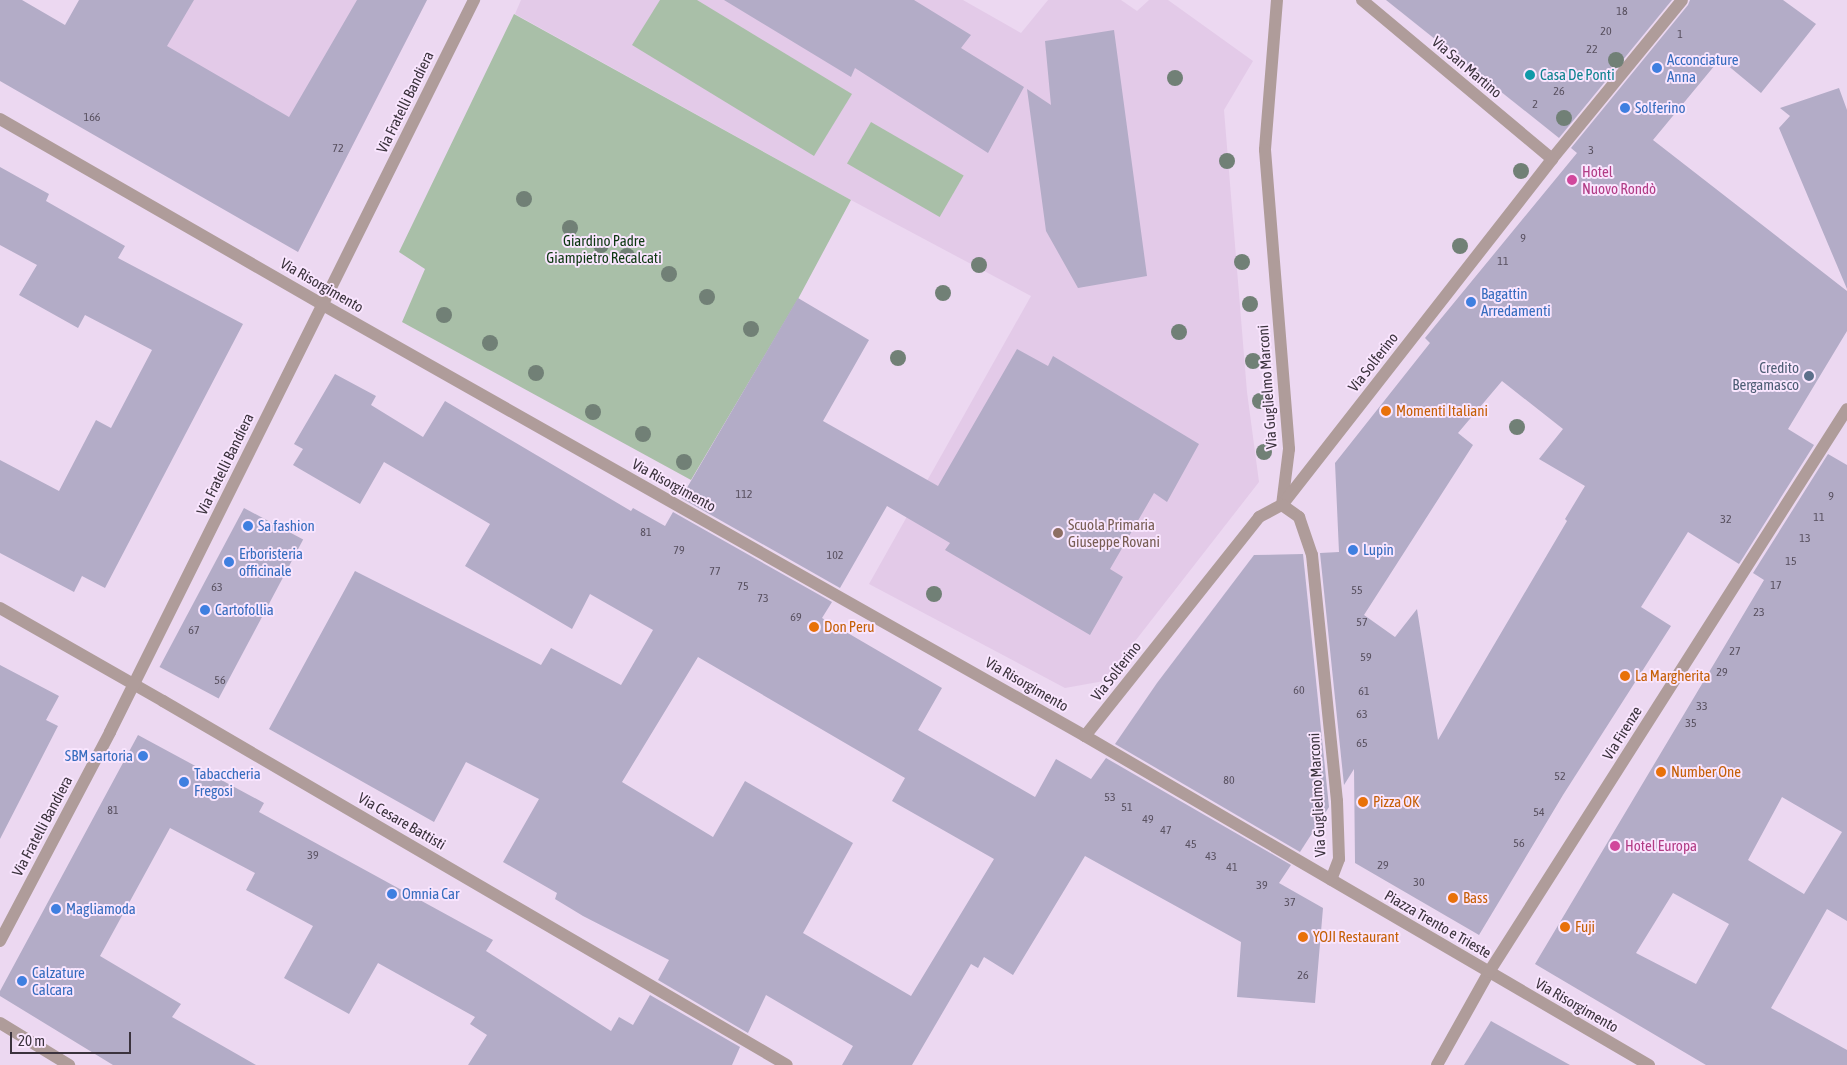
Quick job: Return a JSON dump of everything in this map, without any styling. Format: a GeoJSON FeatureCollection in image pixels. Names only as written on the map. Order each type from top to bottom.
{"type":"FeatureCollection","features":[{"type":"Feature","properties":{"kind":"street","name":"Via Fratelli Bandiera"},"geometry":{"type":"LineString","coordinates":[[0,941],[134,684],[474,0]]}},
{"type":"Feature","properties":{"kind":"street","name":"Via Guglielmo Marconi"},"geometry":{"type":"LineString","coordinates":[[1277,0],[1265,150],[1289,449],[1282,505],[1299,517],[1312,555],[1337,801],[1339,859],[1332,880]]}},
{"type":"Feature","properties":{"kind":"street","name":"Via San Martino"},"geometry":{"type":"LineString","coordinates":[[1362,0],[1552,158]]}},
{"type":"Feature","properties":{"kind":"street","name":"Via Solferino"},"geometry":{"type":"LineString","coordinates":[[1085,736],[1259,517],[1282,505],[1552,158],[1682,0]]}},
{"type":"Feature","properties":{"kind":"street","name":"Via Risorgimento"},"geometry":{"type":"LineString","coordinates":[[0,119],[322,304],[1085,736],[1332,880]]}},
{"type":"Feature","properties":{"kind":"street","name":"Via Firenze"},"geometry":{"type":"LineString","coordinates":[[1489,972],[1847,409]]}},
{"type":"Feature","properties":{"kind":"street","name":"Via Cesare Battisti"},"geometry":{"type":"LineString","coordinates":[[0,608],[134,684],[787,1065]]}},
{"type":"Feature","properties":{"kind":"street","name":"Piazza Trento e Trieste"},"geometry":{"type":"LineString","coordinates":[[1332,880],[1489,972],[1437,1065]]}},
{"type":"Feature","properties":{"kind":"street","name":"Via Risorgimento"},"geometry":{"type":"LineString","coordinates":[[1489,972],[1650,1065]]}},
{"type":"Feature","properties":{"kind":"street"},"geometry":{"type":"LineString","coordinates":[[0,1023],[69,1065]]}},
{"type":"Feature","properties":{"kind":"shaded area"},"geometry":{"type":"Polygon","coordinates":[[[125,0],[427,0],[298,252],[125,0]]]}},
{"type":"Feature","properties":{"kind":"shaded area"},"geometry":{"type":"Polygon","coordinates":[[[521,0],[963,0],[1021,33],[1048,0],[1121,0],[1137,11],[1149,0],[1168,0],[1253,61],[1224,110],[1247,392],[1259,482],[1104,681],[1065,688],[869,584],[1031,296],[851,200],[515,14],[521,0]]]}},
{"type":"Feature","properties":{"kind":"green space"},"geometry":{"type":"Polygon","coordinates":[[[660,0],[697,0],[852,94],[814,156],[632,45],[660,0]]]}},
{"type":"Feature","properties":{"kind":"green space","name":"Giardino Padre Giampietro Recalcati"},"geometry":{"type":"Polygon","coordinates":[[[514,14],[851,200],[798,299],[691,480],[402,322],[425,269],[399,252],[514,14]]]}},
{"type":"Feature","properties":{"kind":"green space"},"geometry":{"type":"Polygon","coordinates":[[[871,122],[964,176],[940,217],[847,164],[871,122]]]}},
{"type":"Feature","properties":{"kind":"building"},"geometry":{"type":"Polygon","coordinates":[[[0,0],[22,0],[65,25],[79,0],[194,0],[167,46],[289,117],[357,0],[427,0],[298,252],[0,81],[0,0]]]}},
{"type":"Feature","properties":{"kind":"building"},"geometry":{"type":"Polygon","coordinates":[[[724,0],[914,0],[971,35],[961,48],[1024,87],[988,153],[855,68],[851,77],[724,0]]]}},
{"type":"Feature","properties":{"kind":"building","name":"Casa De Ponti"},"geometry":{"type":"Polygon","coordinates":[[[1386,0],[1672,0],[1559,138],[1386,0]]]}},
{"type":"Feature","properties":{"kind":"building"},"geometry":{"type":"Polygon","coordinates":[[[1690,0],[1783,0],[1816,24],[1761,93],[1720,59],[1653,140],[1847,291],[1847,331],[1788,429],[1814,445],[1739,564],[1688,532],[1641,607],[1671,626],[1563,795],[1479,935],[1355,863],[1354,769],[1344,785],[1320,553],[1339,552],[1335,463],[1430,343],[1425,338],[1577,153],[1571,148],[1688,5],[1690,0]],[[1502,381],[1458,433],[1473,445],[1364,615],[1395,637],[1417,609],[1438,740],[1567,521],[1565,519],[1585,486],[1539,459],[1563,429],[1502,381]]]}},
{"type":"Feature","properties":{"kind":"building"},"geometry":{"type":"Polygon","coordinates":[[[1114,30],[1147,276],[1078,288],[1046,231],[1027,89],[1051,105],[1045,41],[1114,30]]]}},
{"type":"Feature","properties":{"kind":"building"},"geometry":{"type":"Polygon","coordinates":[[[1839,88],[1847,110],[1847,289],[1779,128],[1790,116],[1780,108],[1839,88]]]}},
{"type":"Feature","properties":{"kind":"building"},"geometry":{"type":"Polygon","coordinates":[[[0,167],[49,194],[46,201],[125,246],[118,258],[243,324],[105,588],[82,576],[74,592],[0,553],[0,460],[59,491],[96,420],[111,428],[152,350],[85,315],[78,328],[19,295],[37,265],[0,245],[0,167]]]}},
{"type":"Feature","properties":{"kind":"building"},"geometry":{"type":"Polygon","coordinates":[[[798,298],[869,340],[823,421],[938,486],[1017,349],[1048,366],[1053,356],[1199,444],[1167,502],[1154,493],[1110,569],[1123,577],[1090,635],[945,550],[950,543],[887,506],[840,588],[681,498],[798,298]]]}},
{"type":"Feature","properties":{"kind":"building"},"geometry":{"type":"Polygon","coordinates":[[[335,374],[376,396],[371,405],[423,437],[445,401],[631,511],[633,508],[665,526],[673,512],[832,602],[822,618],[942,688],[918,730],[1035,797],[1056,759],[1091,779],[1106,758],[1291,865],[1279,883],[1323,908],[1315,1003],[1237,997],[1241,942],[1085,856],[1013,975],[984,957],[978,968],[971,964],[912,1065],[842,1065],[853,1046],[766,995],[748,1033],[658,980],[669,960],[583,916],[555,899],[557,893],[503,862],[539,799],[466,762],[434,822],[269,729],[355,571],[541,665],[551,648],[621,685],[653,630],[590,594],[572,629],[465,566],[490,524],[384,462],[360,504],[293,465],[303,449],[294,444],[335,374]],[[698,657],[622,782],[713,837],[745,781],[853,843],[803,933],[911,996],[994,859],[892,801],[905,778],[698,657]]]}},
{"type":"Feature","properties":{"kind":"building"},"geometry":{"type":"Polygon","coordinates":[[[1828,454],[1847,465],[1847,921],[1827,909],[1771,1008],[1847,1050],[1847,1065],[1706,1065],[1535,964],[1764,580],[1753,573],[1828,454]],[[1782,797],[1748,860],[1804,894],[1842,832],[1782,797]],[[1673,893],[1636,953],[1696,984],[1729,924],[1673,893]]]}},
{"type":"Feature","properties":{"kind":"building"},"geometry":{"type":"Polygon","coordinates":[[[244,508],[303,539],[219,698],[159,667],[244,508]]]}},
{"type":"Feature","properties":{"kind":"building"},"geometry":{"type":"Polygon","coordinates":[[[1303,554],[1329,807],[1300,852],[1115,744],[1157,683],[1254,555],[1303,554]]]}},
{"type":"Feature","properties":{"kind":"building"},"geometry":{"type":"Polygon","coordinates":[[[0,665],[59,696],[46,720],[58,726],[0,839],[0,665]]]}},
{"type":"Feature","properties":{"kind":"building"},"geometry":{"type":"Polygon","coordinates":[[[138,735],[264,803],[259,812],[493,940],[486,951],[611,1031],[619,1017],[633,1025],[650,995],[740,1047],[732,1065],[468,1065],[487,1035],[470,1024],[475,1017],[378,963],[349,1014],[284,978],[313,926],[246,890],[255,873],[170,828],[100,956],[181,1004],[172,1017],[256,1065],[113,1065],[0,996],[0,991],[138,735]]]}},
{"type":"Feature","properties":{"kind":"building"},"geometry":{"type":"Polygon","coordinates":[[[1491,1021],[1570,1065],[1464,1065],[1491,1021]]]}},
{"type":"Feature","properties":{"kind":"place","name":"Acconciature Anna"},"geometry":{"type":"Point","coordinates":[1657,68]}},
{"type":"Feature","properties":{"kind":"place","name":"Casa De Ponti"},"geometry":{"type":"Point","coordinates":[1530,75]}},
{"type":"Feature","properties":{"kind":"place","name":"Solferino"},"geometry":{"type":"Point","coordinates":[1625,108]}},
{"type":"Feature","properties":{"kind":"place","name":"Hotel Nuovo Rondò"},"geometry":{"type":"Point","coordinates":[1572,180]}},
{"type":"Feature","properties":{"kind":"place","name":"Bagattin Arredamenti"},"geometry":{"type":"Point","coordinates":[1471,302]}},
{"type":"Feature","properties":{"kind":"place","name":"Credito Bergamasco"},"geometry":{"type":"Point","coordinates":[1809,376]}},
{"type":"Feature","properties":{"kind":"place","name":"Momenti Italiani"},"geometry":{"type":"Point","coordinates":[1386,411]}},
{"type":"Feature","properties":{"kind":"place","name":"Sa fashion"},"geometry":{"type":"Point","coordinates":[248,526]}},
{"type":"Feature","properties":{"kind":"place","name":"Scuola Primaria Giuseppe Rovani"},"geometry":{"type":"Point","coordinates":[1058,533]}},
{"type":"Feature","properties":{"kind":"place","name":"Lupin"},"geometry":{"type":"Point","coordinates":[1353,550]}},
{"type":"Feature","properties":{"kind":"place","name":"Erboristeria officinale"},"geometry":{"type":"Point","coordinates":[229,562]}},
{"type":"Feature","properties":{"kind":"place","name":"Cartofollia"},"geometry":{"type":"Point","coordinates":[205,610]}},
{"type":"Feature","properties":{"kind":"place","name":"Don Peru"},"geometry":{"type":"Point","coordinates":[814,627]}},
{"type":"Feature","properties":{"kind":"place","name":"La Margherita"},"geometry":{"type":"Point","coordinates":[1625,676]}},
{"type":"Feature","properties":{"kind":"place","name":"SBM sartoria"},"geometry":{"type":"Point","coordinates":[143,756]}},
{"type":"Feature","properties":{"kind":"place","name":"Number One"},"geometry":{"type":"Point","coordinates":[1661,772]}},
{"type":"Feature","properties":{"kind":"place","name":"Tabaccheria Fregosi"},"geometry":{"type":"Point","coordinates":[184,782]}},
{"type":"Feature","properties":{"kind":"place","name":"Pizza OK"},"geometry":{"type":"Point","coordinates":[1363,802]}},
{"type":"Feature","properties":{"kind":"place","name":"Hotel Europa"},"geometry":{"type":"Point","coordinates":[1615,846]}},
{"type":"Feature","properties":{"kind":"place","name":"Omnia Car"},"geometry":{"type":"Point","coordinates":[392,894]}},
{"type":"Feature","properties":{"kind":"place","name":"Bass"},"geometry":{"type":"Point","coordinates":[1453,898]}},
{"type":"Feature","properties":{"kind":"place","name":"Magliamoda"},"geometry":{"type":"Point","coordinates":[56,909]}},
{"type":"Feature","properties":{"kind":"place","name":"Fuji"},"geometry":{"type":"Point","coordinates":[1565,927]}},
{"type":"Feature","properties":{"kind":"place","name":"YOJI Restaurant"},"geometry":{"type":"Point","coordinates":[1303,937]}},
{"type":"Feature","properties":{"kind":"place","name":"Calzature Calcara"},"geometry":{"type":"Point","coordinates":[22,981]}}]}
